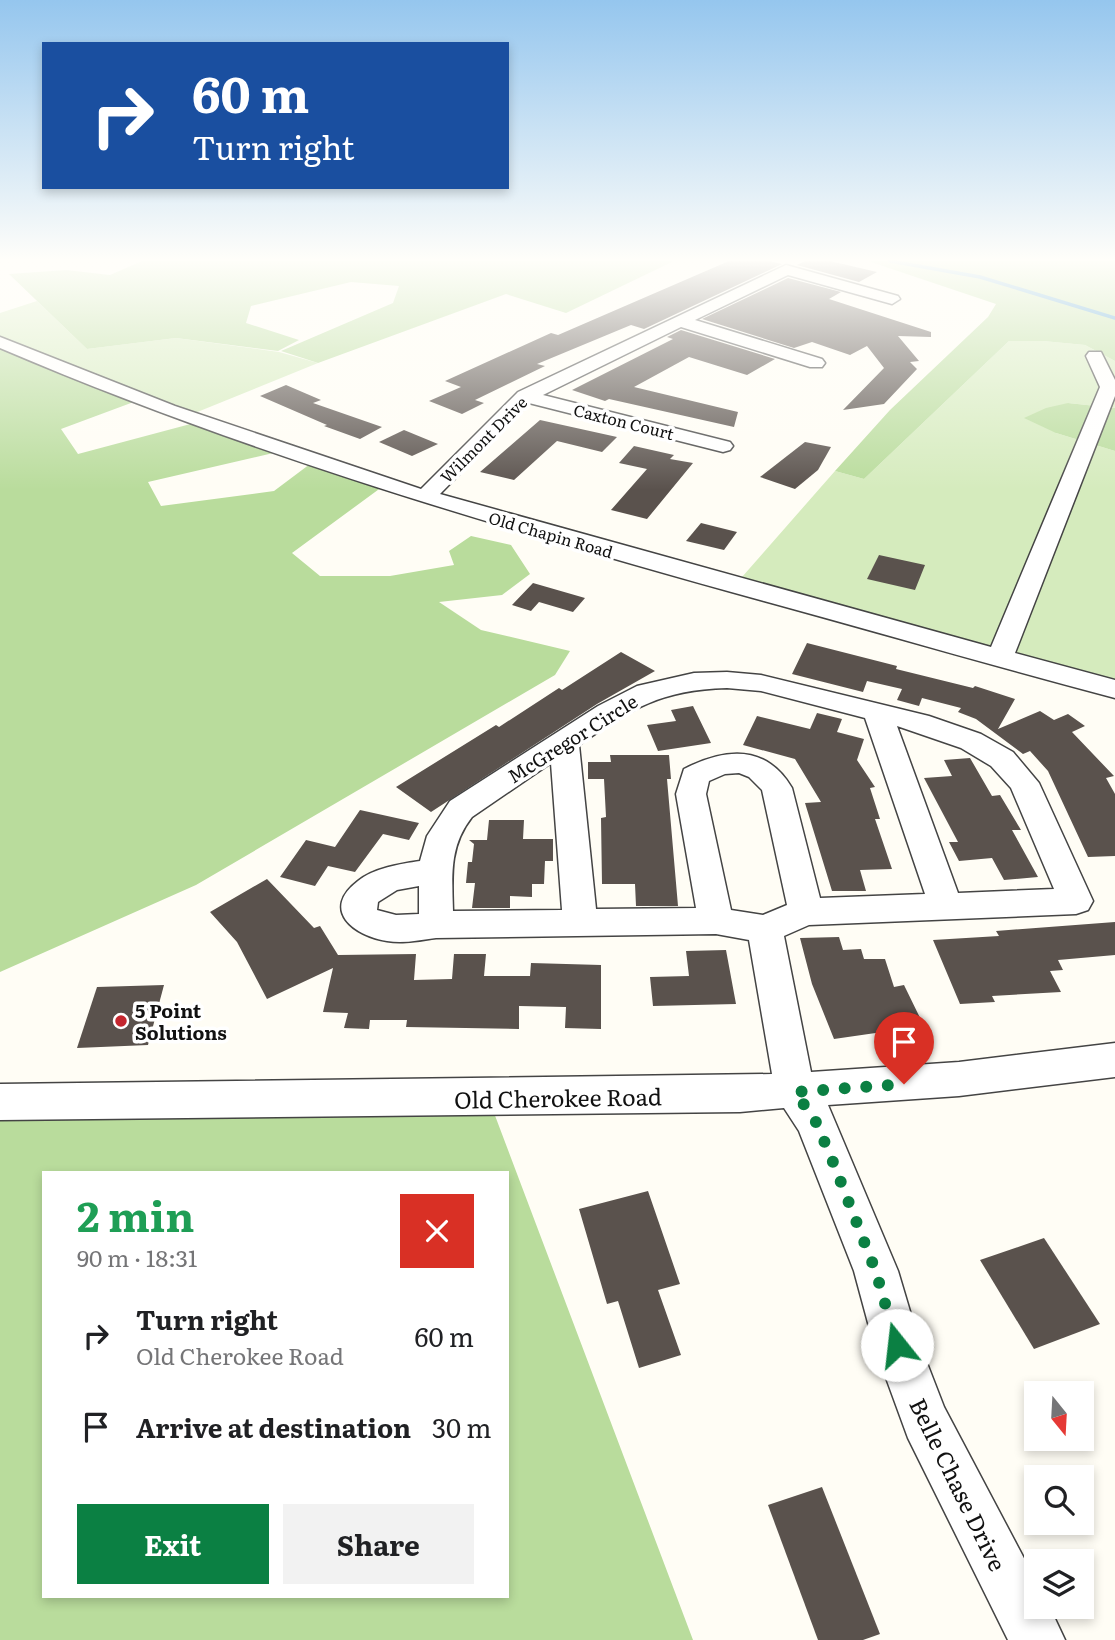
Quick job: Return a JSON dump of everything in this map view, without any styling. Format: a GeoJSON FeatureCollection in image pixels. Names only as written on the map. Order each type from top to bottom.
{"type":"FeatureCollection","features":[{"type":"Feature","properties":{"kind":"street","name":"Wilmont Drive"},"geometry":{"type":"LineString","coordinates":[[425,497],[525,396],[645,338]]}},
{"type":"Feature","properties":{"kind":"street"},"geometry":{"type":"LineString","coordinates":[[733,338],[816,363]]}},
{"type":"Feature","properties":{"kind":"street","name":"Old Chapin Road"},"geometry":{"type":"LineString","coordinates":[[0,342],[101,387],[282,451],[425,497],[587,545],[1115,689]]}},
{"type":"Feature","properties":{"kind":"street"},"geometry":{"type":"LineString","coordinates":[[1000,658],[1109,387],[1095,356]]}},
{"type":"Feature","properties":{"kind":"street","name":"Caxton Court"},"geometry":{"type":"LineString","coordinates":[[525,396],[723,446]]}},
{"type":"Feature","properties":{"kind":"street","name":"McGregor Circle"},"geometry":{"type":"LineString","coordinates":[[436,925],[437,848],[442,834],[456,815],[475,799],[634,698],[662,687],[694,681],[761,683],[919,722],[987,749],[1008,765],[1024,783],[1076,901],[946,906]]}},
{"type":"Feature","properties":{"kind":"street"},"geometry":{"type":"LineString","coordinates":[[437,872],[382,884],[363,895],[360,917],[371,925],[388,930],[436,925],[716,921],[765,929],[806,912],[946,906],[878,713]]}},
{"type":"Feature","properties":{"kind":"street"},"geometry":{"type":"LineString","coordinates":[[564,741],[580,923]]}},
{"type":"Feature","properties":{"kind":"street"},"geometry":{"type":"LineString","coordinates":[[716,921],[691,794],[695,776],[716,764],[745,763],[766,772],[777,788],[806,912]]}},
{"type":"Feature","properties":{"kind":"street"},"geometry":{"type":"LineString","coordinates":[[765,929],[795,1092]]}},
{"type":"Feature","properties":{"kind":"street","name":"Old Cherokee Road"},"geometry":{"type":"LineString","coordinates":[[0,1102],[431,1099],[795,1092],[959,1079],[1115,1060]]}},
{"type":"Feature","properties":{"kind":"street","name":"Belle Chase Drive"},"geometry":{"type":"LineString","coordinates":[[795,1092],[815,1120],[831,1157],[876,1272],[897,1345],[925,1421],[1037,1640]]}},
{"type":"Feature","properties":{"kind":"green space"},"geometry":{"type":"Polygon","coordinates":[[[0,338],[75,338],[87,349],[176,338],[279,352],[318,363],[185,417],[0,342],[0,338]]]}},
{"type":"Feature","properties":{"kind":"green space"},"geometry":{"type":"Polygon","coordinates":[[[75,338],[291,338],[299,340],[278,351],[176,338],[87,349],[75,338]]]}},
{"type":"Feature","properties":{"kind":"green space"},"geometry":{"type":"Polygon","coordinates":[[[312,338],[387,338],[318,363],[281,351],[312,338]]]}},
{"type":"Feature","properties":{"kind":"green space"},"geometry":{"type":"Polygon","coordinates":[[[966,338],[1115,338],[1115,361],[1085,345],[1009,341],[864,479],[835,471],[890,410],[966,338]]]}},
{"type":"Feature","properties":{"kind":"green space"},"geometry":{"type":"Polygon","coordinates":[[[1009,341],[1085,345],[1115,361],[1115,408],[1068,403],[1056,433],[1115,451],[1115,689],[735,585],[835,471],[864,479],[1009,341]]]}},
{"type":"Feature","properties":{"kind":"green space"},"geometry":{"type":"Polygon","coordinates":[[[10,346],[139,400],[61,429],[78,454],[198,422],[282,451],[148,482],[161,506],[274,491],[314,461],[386,484],[292,553],[320,576],[390,576],[454,565],[449,551],[471,536],[511,545],[530,574],[502,595],[439,602],[481,630],[570,651],[555,675],[196,885],[0,972],[0,349],[10,346]]]}},
{"type":"Feature","properties":{"kind":"green space"},"geometry":{"type":"Polygon","coordinates":[[[1068,403],[1115,408],[1115,451],[1056,433],[1024,418],[1046,408],[1068,403]]]}},
{"type":"Feature","properties":{"kind":"green space"},"geometry":{"type":"Polygon","coordinates":[[[488,1097],[693,1640],[0,1640],[0,1102],[488,1097]]]}},
{"type":"Feature","properties":{"kind":"building"},"geometry":{"type":"Polygon","coordinates":[[[541,338],[601,338],[537,364],[545,366],[475,400],[484,403],[462,414],[429,401],[461,387],[445,381],[541,338]]]}},
{"type":"Feature","properties":{"kind":"building"},"geometry":{"type":"Polygon","coordinates":[[[669,338],[705,338],[775,359],[747,375],[689,357],[634,387],[738,412],[734,427],[609,399],[605,401],[572,390],[673,339],[669,338]]]}},
{"type":"Feature","properties":{"kind":"building"},"geometry":{"type":"Polygon","coordinates":[[[761,338],[899,338],[919,361],[910,362],[917,369],[884,404],[843,410],[884,368],[867,346],[850,355],[812,342],[794,348],[761,338]]]}},
{"type":"Feature","properties":{"kind":"building"},"geometry":{"type":"Polygon","coordinates":[[[286,385],[321,400],[313,403],[382,427],[360,439],[324,426],[327,425],[260,396],[286,385]]]}},
{"type":"Feature","properties":{"kind":"building"},"geometry":{"type":"Polygon","coordinates":[[[540,420],[617,437],[602,452],[557,441],[514,480],[480,472],[540,420]]]}},
{"type":"Feature","properties":{"kind":"building"},"geometry":{"type":"Polygon","coordinates":[[[404,430],[438,444],[412,456],[379,442],[404,430]]]}},
{"type":"Feature","properties":{"kind":"building"},"geometry":{"type":"Polygon","coordinates":[[[805,442],[831,447],[818,470],[795,489],[760,477],[805,442]]]}},
{"type":"Feature","properties":{"kind":"building"},"geometry":{"type":"Polygon","coordinates":[[[634,446],[674,455],[670,459],[693,463],[647,519],[611,510],[647,469],[619,463],[634,446]]]}},
{"type":"Feature","properties":{"kind":"building"},"geometry":{"type":"Polygon","coordinates":[[[701,523],[737,532],[724,550],[686,541],[701,523]]]}},
{"type":"Feature","properties":{"kind":"building"},"geometry":{"type":"Polygon","coordinates":[[[879,555],[925,565],[915,590],[867,579],[879,555]]]}},
{"type":"Feature","properties":{"kind":"building"},"geometry":{"type":"Polygon","coordinates":[[[533,583],[585,598],[573,612],[539,602],[531,611],[512,605],[533,583]]]}},
{"type":"Feature","properties":{"kind":"building"},"geometry":{"type":"Polygon","coordinates":[[[807,643],[897,666],[896,669],[973,688],[975,686],[1015,699],[998,729],[1040,711],[1054,720],[1068,714],[1085,726],[1072,732],[1114,776],[1106,778],[1115,794],[1115,856],[1088,857],[1048,771],[1030,751],[1023,754],[976,719],[958,712],[961,708],[922,698],[919,706],[897,700],[902,689],[867,681],[863,692],[792,674],[807,643]]]}},
{"type":"Feature","properties":{"kind":"building"},"geometry":{"type":"Polygon","coordinates":[[[621,652],[655,671],[597,704],[431,812],[396,787],[496,725],[499,727],[559,688],[562,690],[621,652]]]}},
{"type":"Feature","properties":{"kind":"building"},"geometry":{"type":"Polygon","coordinates":[[[693,706],[711,743],[658,751],[647,725],[676,721],[671,710],[693,706]]]}},
{"type":"Feature","properties":{"kind":"building"},"geometry":{"type":"Polygon","coordinates":[[[817,713],[842,719],[837,732],[864,739],[857,760],[875,787],[870,788],[880,819],[875,819],[892,869],[860,870],[866,891],[832,891],[805,803],[821,802],[795,759],[743,745],[757,716],[810,729],[817,713]]]}},
{"type":"Feature","properties":{"kind":"building"},"geometry":{"type":"Polygon","coordinates":[[[610,755],[669,755],[671,779],[667,779],[678,906],[636,906],[635,884],[602,884],[601,818],[606,817],[604,779],[588,779],[588,762],[611,762],[610,755]]]}},
{"type":"Feature","properties":{"kind":"building"},"geometry":{"type":"Polygon","coordinates":[[[970,758],[992,796],[1000,795],[1021,830],[1012,830],[1038,877],[1004,880],[992,858],[959,861],[949,842],[958,842],[924,778],[952,776],[944,760],[970,758]]]}},
{"type":"Feature","properties":{"kind":"building"},"geometry":{"type":"Polygon","coordinates":[[[360,810],[419,823],[409,840],[383,834],[355,872],[328,866],[315,886],[280,877],[306,840],[335,847],[360,810]]]}},
{"type":"Feature","properties":{"kind":"building"},"geometry":{"type":"Polygon","coordinates":[[[489,820],[524,820],[523,839],[553,839],[553,861],[545,861],[544,884],[532,884],[532,897],[510,896],[510,908],[472,908],[475,883],[466,883],[468,862],[472,862],[474,844],[469,840],[487,840],[489,820]]]}},
{"type":"Feature","properties":{"kind":"building"},"geometry":{"type":"Polygon","coordinates":[[[267,879],[314,928],[320,926],[338,955],[416,954],[414,980],[452,979],[454,954],[486,954],[484,976],[530,976],[531,963],[601,965],[601,1029],[565,1028],[566,1007],[519,1006],[519,1029],[406,1027],[407,1020],[370,1020],[369,1029],[344,1028],[348,1013],[323,1012],[333,968],[267,999],[237,942],[210,912],[267,879]]]}},
{"type":"Feature","properties":{"kind":"building"},"geometry":{"type":"Polygon","coordinates":[[[1115,922],[1115,955],[1058,960],[1063,970],[1050,971],[1061,992],[992,996],[995,1002],[960,1004],[933,940],[999,936],[996,931],[1115,922]]]}},
{"type":"Feature","properties":{"kind":"building"},"geometry":{"type":"Polygon","coordinates":[[[839,937],[843,950],[861,949],[864,959],[885,959],[894,987],[904,985],[924,1026],[834,1039],[812,984],[800,938],[839,937]]]}},
{"type":"Feature","properties":{"kind":"building"},"geometry":{"type":"Polygon","coordinates":[[[726,950],[736,1004],[653,1006],[650,977],[689,976],[686,951],[726,950]]]}},
{"type":"Feature","properties":{"kind":"building"},"geometry":{"type":"Polygon","coordinates":[[[164,985],[148,1045],[77,1048],[97,987],[164,985]]]}},
{"type":"Feature","properties":{"kind":"building"},"geometry":{"type":"Polygon","coordinates":[[[648,1191],[680,1284],[658,1290],[681,1355],[639,1368],[618,1301],[607,1304],[579,1209],[648,1191]]]}},
{"type":"Feature","properties":{"kind":"building"},"geometry":{"type":"Polygon","coordinates":[[[1044,1238],[1100,1324],[1034,1349],[980,1260],[1044,1238]]]}},
{"type":"Feature","properties":{"kind":"building"},"geometry":{"type":"Polygon","coordinates":[[[822,1487],[880,1634],[863,1640],[818,1640],[768,1505],[822,1487]]]}},
{"type":"Feature","properties":{"kind":"place","name":"5 Point Solutions"},"geometry":{"type":"Point","coordinates":[121,1021]}},
{"type":"Feature","properties":{"kind":"route"},"geometry":{"type":"LineString","coordinates":[[897,1345],[876,1272],[831,1157],[815,1120],[795,1092],[904,1084]]}}]}
